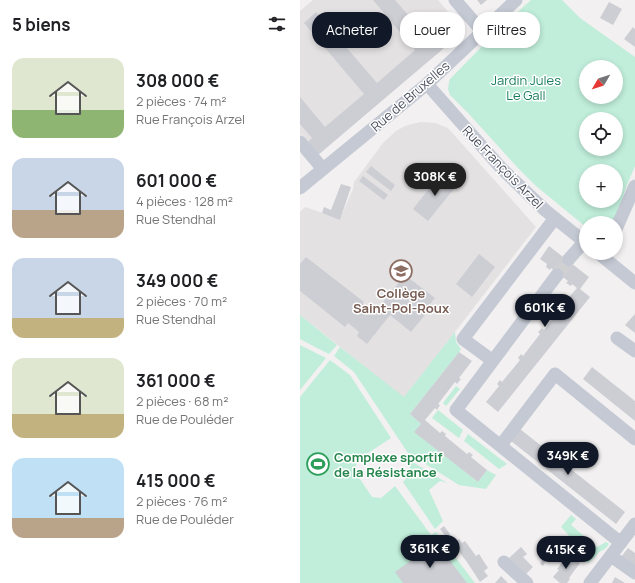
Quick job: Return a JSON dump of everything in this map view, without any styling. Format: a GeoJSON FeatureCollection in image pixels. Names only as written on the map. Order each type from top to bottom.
{"type":"FeatureCollection","features":[{"type":"Feature","properties":{"kind":"street"},"geometry":{"type":"LineString","coordinates":[[455,0],[473,21]]}},
{"type":"Feature","properties":{"kind":"street","name":"Rue de Bruxelles"},"geometry":{"type":"LineString","coordinates":[[503,12],[516,0]]}},
{"type":"Feature","properties":{"kind":"street","name":"Rue de Bruxelles"},"geometry":{"type":"LineString","coordinates":[[300,187],[427,84],[473,40]]}},
{"type":"Feature","properties":{"kind":"street","name":"Rue François Arzel"},"geometry":{"type":"LineString","coordinates":[[427,84],[502,169],[546,211],[579,238]]}},
{"type":"Feature","properties":{"kind":"street"},"geometry":{"type":"LineString","coordinates":[[300,142],[323,169]]}},
{"type":"Feature","properties":{"kind":"street"},"geometry":{"type":"LineString","coordinates":[[622,216],[635,186]]}},
{"type":"Feature","properties":{"kind":"street"},"geometry":{"type":"LineString","coordinates":[[493,361],[463,339],[555,218]]}},
{"type":"Feature","properties":{"kind":"street"},"geometry":{"type":"LineString","coordinates":[[569,259],[579,249]]}},
{"type":"Feature","properties":{"kind":"street"},"geometry":{"type":"LineString","coordinates":[[608,260],[635,283]]}},
{"type":"Feature","properties":{"kind":"street"},"geometry":{"type":"LineString","coordinates":[[557,275],[456,410],[620,543]]}},
{"type":"Feature","properties":{"kind":"street"},"geometry":{"type":"LineString","coordinates":[[617,338],[635,351]]}},
{"type":"Feature","properties":{"kind":"street"},"geometry":{"type":"LineString","coordinates":[[501,445],[555,374],[635,439]]}},
{"type":"Feature","properties":{"kind":"street"},"geometry":{"type":"LineString","coordinates":[[590,583],[635,524]]}},
{"type":"Feature","properties":{"kind":"street"},"geometry":{"type":"LineString","coordinates":[[610,556],[635,573]]}},
{"type":"Feature","properties":{"kind":"street"},"geometry":{"type":"LineString","coordinates":[[504,562],[527,583]]}},
{"type":"Feature","properties":{"kind":"shaded area"},"geometry":{"type":"Polygon","coordinates":[[[313,0],[438,0],[448,12],[400,12],[400,48],[444,48],[318,155],[300,133],[300,11],[313,0]]]}},
{"type":"Feature","properties":{"kind":"shaded area","name":"Collège Saint-Pol-Roux"},"geometry":{"type":"Polygon","coordinates":[[[420,122],[435,123],[448,128],[536,227],[404,398],[300,315],[300,212],[305,207],[340,219],[353,189],[354,182],[383,143],[396,131],[405,126],[420,122]]]}},
{"type":"Feature","properties":{"kind":"green space","name":"Jardin Jules Le Gall"},"geometry":{"type":"Polygon","coordinates":[[[531,0],[562,0],[580,18],[635,57],[635,166],[623,196],[623,164],[579,164],[579,208],[619,208],[615,216],[579,216],[579,221],[536,186],[450,95],[448,89],[450,79],[480,48],[540,48],[540,12],[518,12],[531,0]]]}},
{"type":"Feature","properties":{"kind":"green space"},"geometry":{"type":"Polygon","coordinates":[[[300,315],[337,345],[329,354],[300,339],[300,315]]]}},
{"type":"Feature","properties":{"kind":"green space"},"geometry":{"type":"Polygon","coordinates":[[[455,332],[456,342],[461,349],[410,414],[421,424],[415,432],[478,482],[487,470],[496,475],[486,489],[459,485],[408,453],[354,372],[334,356],[340,347],[404,397],[455,332]]]}},
{"type":"Feature","properties":{"kind":"green space"},"geometry":{"type":"Polygon","coordinates":[[[300,345],[326,358],[300,390],[300,345]]]}},
{"type":"Feature","properties":{"kind":"green space"},"geometry":{"type":"Polygon","coordinates":[[[330,360],[350,375],[391,438],[359,459],[354,470],[372,497],[381,498],[395,486],[431,535],[436,532],[475,583],[300,583],[300,397],[330,360]]]}},
{"type":"Feature","properties":{"kind":"green space"},"geometry":{"type":"Polygon","coordinates":[[[456,386],[460,389],[446,406],[443,403],[456,386]]]}},
{"type":"Feature","properties":{"kind":"green space"},"geometry":{"type":"Polygon","coordinates":[[[438,410],[463,430],[459,438],[432,418],[438,410]]]}},
{"type":"Feature","properties":{"kind":"green space"},"geometry":{"type":"Polygon","coordinates":[[[468,434],[507,464],[499,469],[464,441],[468,434]]]}},
{"type":"Feature","properties":{"kind":"green space"},"geometry":{"type":"Polygon","coordinates":[[[411,461],[447,483],[440,481],[429,490],[443,521],[435,529],[403,482],[411,473],[409,464],[411,461]]]}},
{"type":"Feature","properties":{"kind":"green space"},"geometry":{"type":"Polygon","coordinates":[[[571,515],[576,519],[571,525],[597,547],[606,542],[609,544],[588,563],[561,527],[571,515]]]}},
{"type":"Feature","properties":{"kind":"building"},"geometry":{"type":"Polygon","coordinates":[[[373,0],[395,0],[405,12],[400,12],[400,32],[392,23],[392,12],[383,12],[373,0]]]}},
{"type":"Feature","properties":{"kind":"building"},"geometry":{"type":"Polygon","coordinates":[[[477,0],[487,0],[481,5],[477,0]]]}},
{"type":"Feature","properties":{"kind":"building"},"geometry":{"type":"Polygon","coordinates":[[[609,2],[622,9],[613,25],[600,18],[609,2]]]}},
{"type":"Feature","properties":{"kind":"building"},"geometry":{"type":"Polygon","coordinates":[[[312,16],[312,32],[304,23],[312,16]]]}},
{"type":"Feature","properties":{"kind":"building"},"geometry":{"type":"Polygon","coordinates":[[[633,27],[635,29],[635,47],[624,39],[633,27]]]}},
{"type":"Feature","properties":{"kind":"building"},"geometry":{"type":"Polygon","coordinates":[[[325,48],[347,48],[377,83],[415,50],[413,48],[444,48],[318,155],[308,142],[312,138],[300,124],[300,97],[325,127],[364,94],[325,48]]]}},
{"type":"Feature","properties":{"kind":"building"},"geometry":{"type":"Polygon","coordinates":[[[371,166],[395,185],[391,191],[366,172],[371,166]]]}},
{"type":"Feature","properties":{"kind":"building"},"geometry":{"type":"Polygon","coordinates":[[[442,172],[457,185],[428,221],[413,209],[442,172]]]}},
{"type":"Feature","properties":{"kind":"building"},"geometry":{"type":"Polygon","coordinates":[[[363,176],[388,195],[384,200],[359,181],[363,176]]]}},
{"type":"Feature","properties":{"kind":"building"},"geometry":{"type":"Polygon","coordinates":[[[341,184],[351,187],[340,220],[322,213],[324,207],[331,210],[341,184]]]}},
{"type":"Feature","properties":{"kind":"building"},"geometry":{"type":"Polygon","coordinates":[[[549,246],[589,277],[580,289],[590,297],[498,412],[486,402],[499,386],[497,384],[500,380],[502,382],[520,360],[518,358],[521,354],[523,356],[540,334],[538,332],[542,328],[544,330],[561,308],[559,306],[562,302],[564,303],[577,288],[572,284],[571,286],[566,283],[568,281],[551,268],[550,270],[546,267],[547,264],[540,259],[549,246]]]}},
{"type":"Feature","properties":{"kind":"building"},"geometry":{"type":"Polygon","coordinates":[[[479,254],[495,267],[472,297],[456,284],[479,254]]]}},
{"type":"Feature","properties":{"kind":"building"},"geometry":{"type":"Polygon","coordinates":[[[306,257],[364,302],[363,304],[374,313],[405,275],[435,298],[427,308],[429,310],[411,332],[390,315],[367,344],[357,336],[359,332],[348,323],[345,327],[300,291],[300,264],[306,257]]]}},
{"type":"Feature","properties":{"kind":"building"},"geometry":{"type":"Polygon","coordinates":[[[635,314],[635,333],[625,325],[635,314]]]}},
{"type":"Feature","properties":{"kind":"building"},"geometry":{"type":"Polygon","coordinates":[[[459,352],[472,361],[459,378],[461,379],[457,384],[455,382],[438,404],[440,405],[437,410],[435,408],[425,420],[440,433],[442,431],[446,434],[445,436],[467,454],[469,452],[473,455],[471,457],[487,470],[478,482],[414,432],[421,424],[410,414],[459,352]]]}},
{"type":"Feature","properties":{"kind":"building"},"geometry":{"type":"Polygon","coordinates":[[[592,367],[635,401],[635,421],[583,379],[592,367]]]}},
{"type":"Feature","properties":{"kind":"building"},"geometry":{"type":"Polygon","coordinates":[[[520,429],[625,512],[616,524],[511,441],[520,429]]]}},
{"type":"Feature","properties":{"kind":"building"},"geometry":{"type":"Polygon","coordinates":[[[444,526],[450,534],[446,537],[440,529],[444,526]]]}},
{"type":"Feature","properties":{"kind":"building"},"geometry":{"type":"Polygon","coordinates":[[[459,539],[462,543],[465,541],[476,556],[479,554],[488,568],[484,571],[488,576],[480,582],[467,562],[451,544],[459,539]]]}},
{"type":"Feature","properties":{"kind":"building"},"geometry":{"type":"Polygon","coordinates":[[[436,542],[467,583],[403,583],[395,572],[436,542]]]}},
{"type":"Feature","properties":{"kind":"building"},"geometry":{"type":"Polygon","coordinates":[[[521,547],[527,554],[523,557],[533,567],[526,574],[509,558],[521,547]]]}},
{"type":"Feature","properties":{"kind":"building"},"geometry":{"type":"Polygon","coordinates":[[[549,547],[553,550],[551,554],[546,552],[549,547]]]}},
{"type":"Feature","properties":{"kind":"building"},"geometry":{"type":"Polygon","coordinates":[[[628,548],[635,553],[635,566],[621,557],[628,548]]]}},
{"type":"Feature","properties":{"kind":"building"},"geometry":{"type":"Polygon","coordinates":[[[545,554],[549,556],[543,566],[540,564],[545,554]]]}},
{"type":"Feature","properties":{"kind":"building"},"geometry":{"type":"Polygon","coordinates":[[[568,555],[580,563],[567,583],[560,583],[553,577],[559,570],[557,569],[568,555]]]}},
{"type":"Feature","properties":{"kind":"building"},"geometry":{"type":"Polygon","coordinates":[[[501,576],[508,583],[495,583],[501,576]]]}},
{"type":"Feature","properties":{"kind":"building"},"geometry":{"type":"Polygon","coordinates":[[[615,577],[625,583],[612,583],[615,577]]]}},
{"type":"Feature","properties":{"kind":"tunnel"},"geometry":{"type":"LineString","coordinates":[[557,275],[569,259]]}},
{"type":"Feature","properties":{"kind":"place","name":"Collège Saint-Pol-Roux"},"geometry":{"type":"Point","coordinates":[401,271]}},
{"type":"Feature","properties":{"kind":"place","name":"Complexe sportif de la Résistance"},"geometry":{"type":"Point","coordinates":[318,464]}}]}
